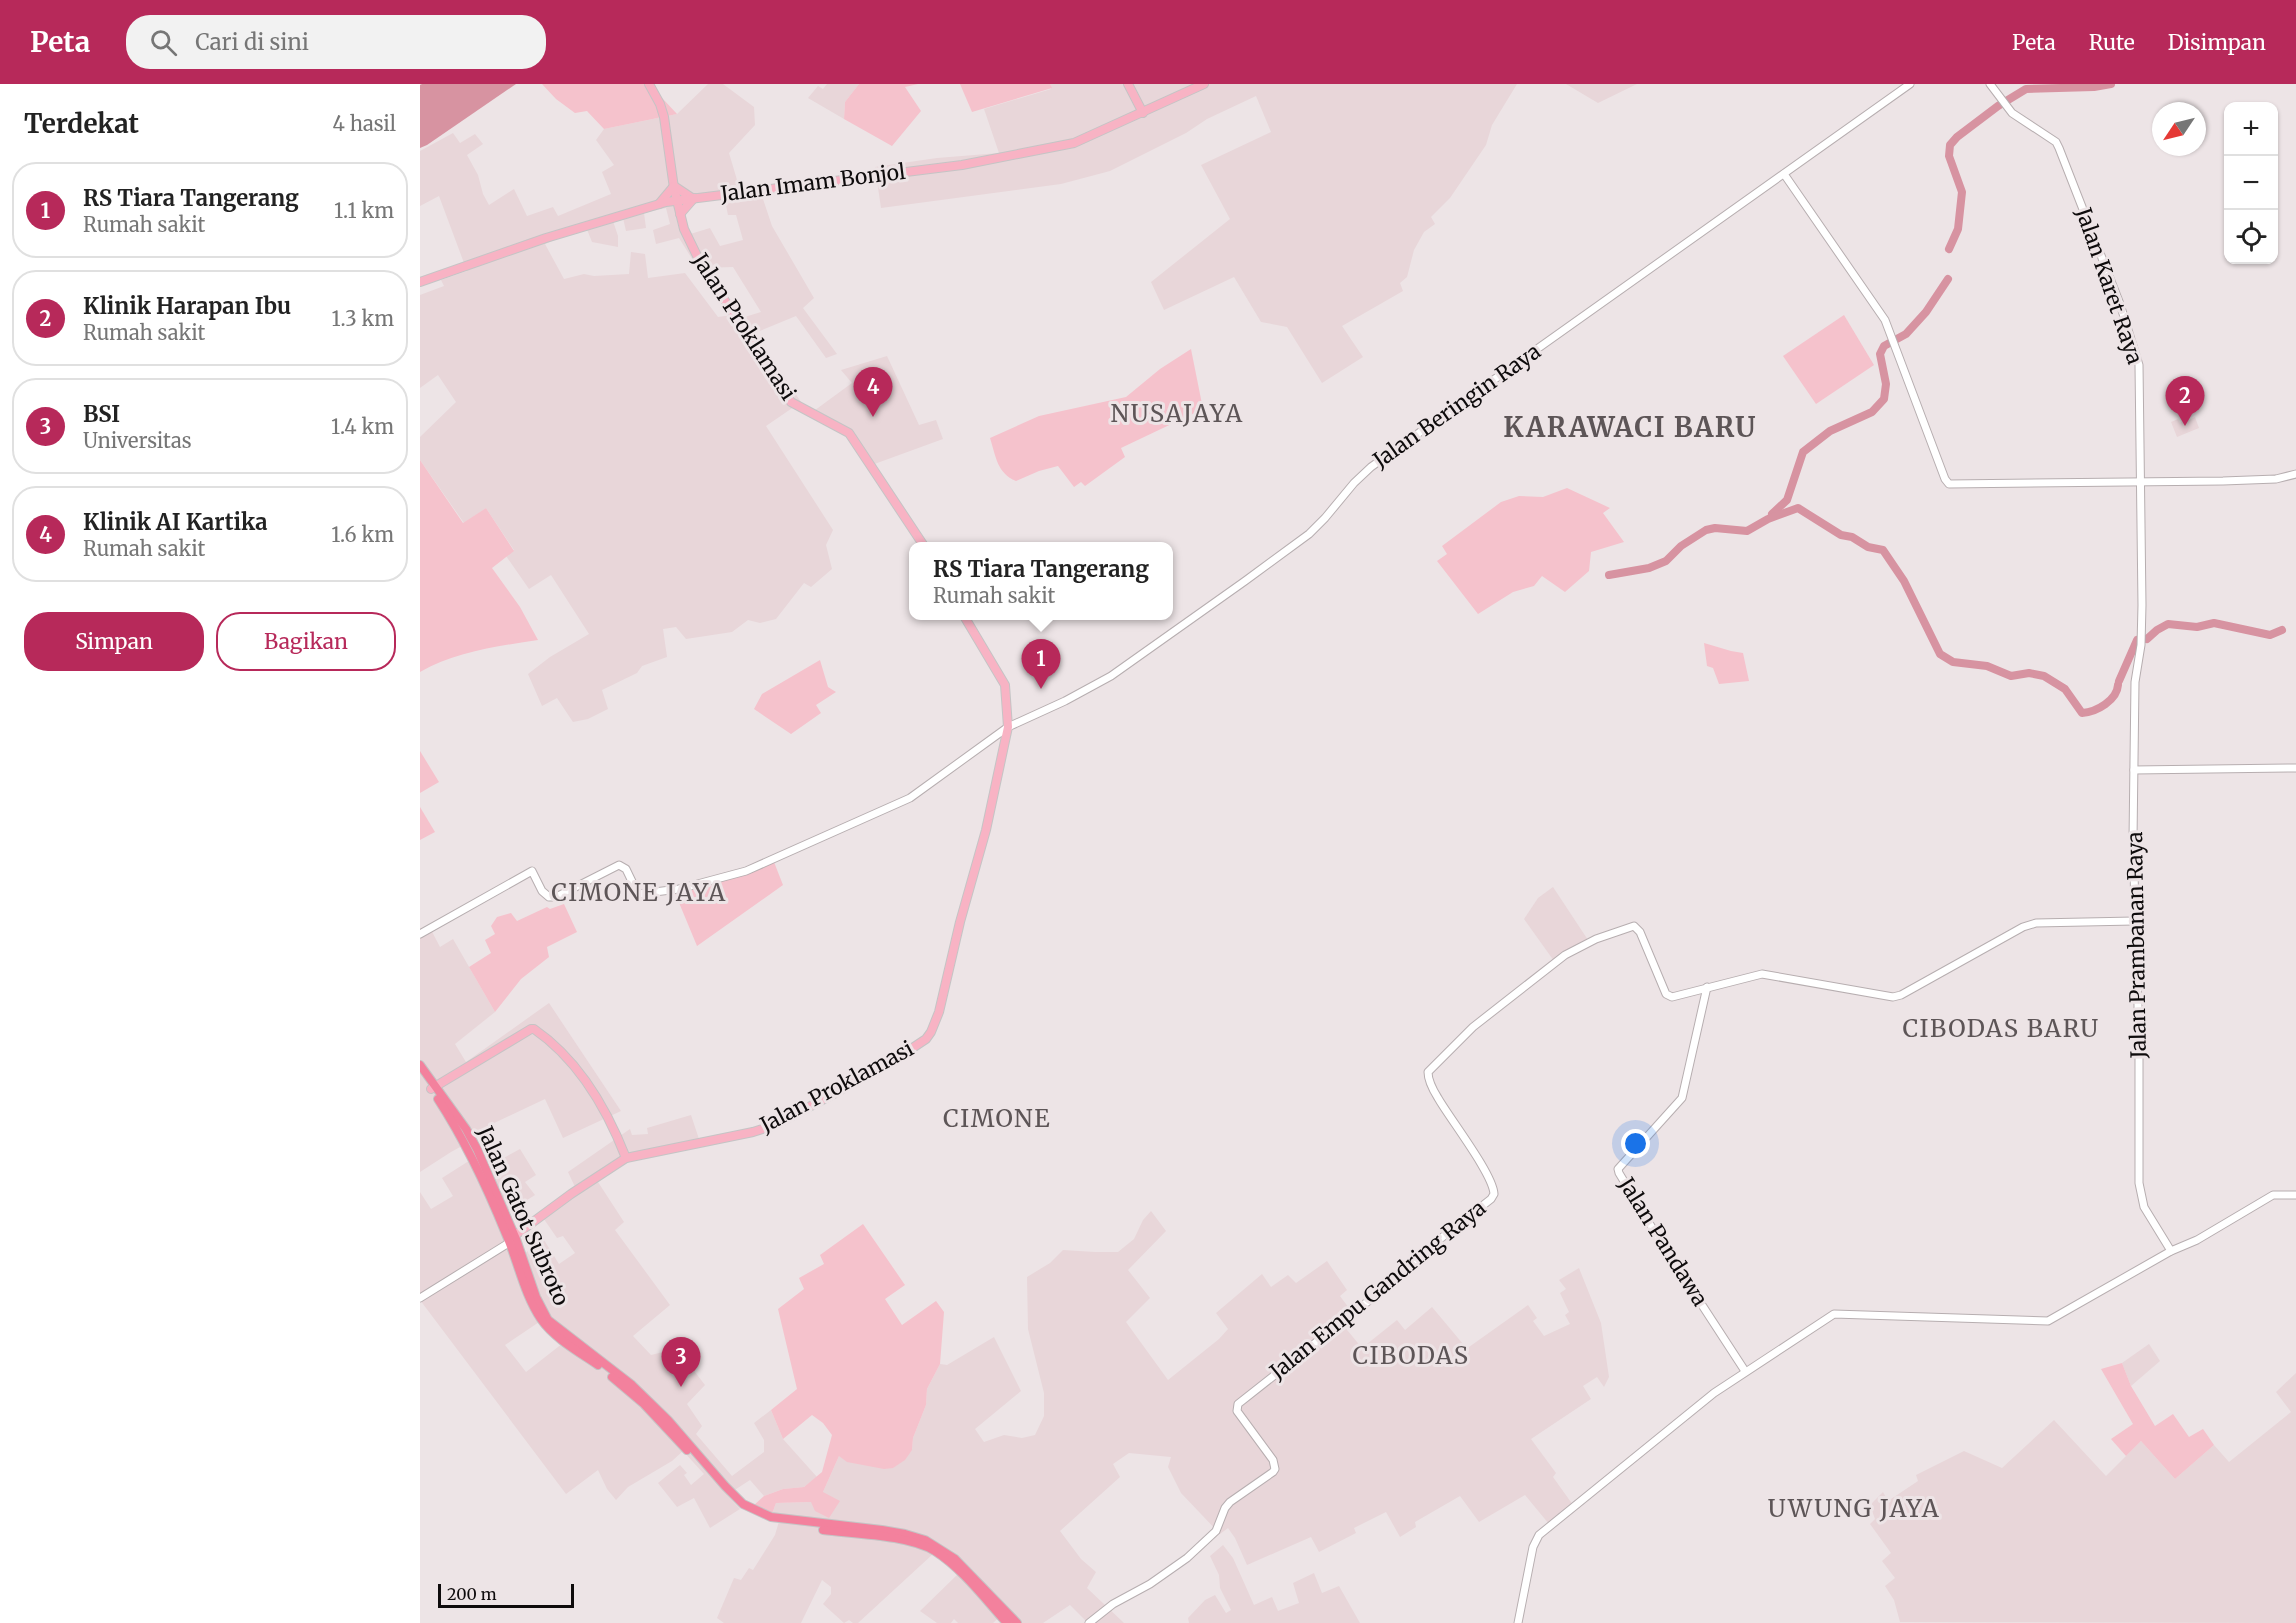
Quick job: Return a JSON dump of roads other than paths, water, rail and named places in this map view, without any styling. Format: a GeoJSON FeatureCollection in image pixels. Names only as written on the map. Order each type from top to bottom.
{"type":"FeatureCollection","features":[{"type":"Feature","properties":{"kind":"highway","name":"Jalan Gatot Subroto"},"geometry":{"type":"LineString","coordinates":[[420,1065],[471,1153],[512,1239]]}},
{"type":"Feature","properties":{"kind":"highway"},"geometry":{"type":"LineString","coordinates":[[420,1075],[433,1087]]}},
{"type":"Feature","properties":{"kind":"highway","name":"Jalan Gatot Subroto"},"geometry":{"type":"LineString","coordinates":[[433,1087],[466,1130],[477,1149],[536,1297],[548,1320],[632,1385],[668,1420],[743,1504],[771,1517],[839,1529],[919,1537],[955,1559],[1017,1623]]}},
{"type":"Feature","properties":{"kind":"highway","name":"Jalan Gatot Subroto"},"geometry":{"type":"LineString","coordinates":[[850,1530],[906,1540],[934,1551],[951,1563],[1007,1623]]}},
{"type":"Feature","properties":{"kind":"main road","name":"Jalan Proklamasi"},"geometry":{"type":"LineString","coordinates":[[649,84],[664,117],[680,214],[688,241],[701,264],[791,402],[849,433],[921,542]]}},
{"type":"Feature","properties":{"kind":"main road"},"geometry":{"type":"LineString","coordinates":[[1128,84],[1143,112]]}},
{"type":"Feature","properties":{"kind":"main road","name":"Jalan Imam Bonjol"},"geometry":{"type":"LineString","coordinates":[[420,282],[546,238],[676,200],[962,165],[1074,143],[1204,84]]}},
{"type":"Feature","properties":{"kind":"main road"},"geometry":{"type":"LineString","coordinates":[[659,204],[674,186],[693,198],[680,214]]}},
{"type":"Feature","properties":{"kind":"main road","name":"Jalan Proklamasi"},"geometry":{"type":"LineString","coordinates":[[512,1239],[571,1194],[626,1158],[753,1132],[775,1125],[911,1049],[928,1036],[939,1012],[960,922],[986,830],[1008,727],[1005,685],[967,620]]}},
{"type":"Feature","properties":{"kind":"main road"},"geometry":{"type":"LineString","coordinates":[[433,1087],[534,1029],[566,1056],[597,1098],[614,1126],[626,1158]]}},
{"type":"Feature","properties":{"kind":"street","name":"Jalan Beringin Raya"},"geometry":{"type":"LineString","coordinates":[[420,934],[532,871],[542,891],[549,897],[556,897],[620,865],[626,869],[638,894],[679,889],[746,871],[861,818],[904,801],[1008,727],[1065,701],[1111,676],[1245,581],[1309,534],[1371,467],[1910,84]]}},
{"type":"Feature","properties":{"kind":"street","name":"Jalan Karet Raya"},"geometry":{"type":"LineString","coordinates":[[1990,84],[2016,116],[2056,142],[2135,348],[2140,376],[2141,634]]}},
{"type":"Feature","properties":{"kind":"street"},"geometry":{"type":"LineString","coordinates":[[1784,174],[1882,315],[1896,346],[1945,479],[1949,484],[2140,482],[2276,478],[2296,474]]}},
{"type":"Feature","properties":{"kind":"street","name":"Jalan Prambanan Raya"},"geometry":{"type":"LineString","coordinates":[[2141,634],[2135,682],[2134,770],[2134,921],[2139,1039],[2139,1184],[2144,1207],[2171,1251]]}},
{"type":"Feature","properties":{"kind":"street"},"geometry":{"type":"LineString","coordinates":[[2134,770],[2296,768]]}},
{"type":"Feature","properties":{"kind":"street","name":"Jalan Empu Gandring Raya"},"geometry":{"type":"LineString","coordinates":[[1089,1623],[1113,1604],[1150,1584],[1187,1558],[1216,1531],[1227,1505],[1273,1472],[1275,1469],[1273,1460],[1237,1411],[1238,1404],[1376,1295],[1426,1250],[1491,1199],[1494,1194],[1490,1179],[1449,1118],[1429,1080],[1428,1072],[1482,1020],[1565,956],[1596,939],[1634,926],[1640,932],[1666,994],[1672,996],[1755,974],[1769,974],[1893,998],[2023,927],[2036,923],[2134,921]]}},
{"type":"Feature","properties":{"kind":"street","name":"Jalan Pandawa"},"geometry":{"type":"LineString","coordinates":[[1707,987],[1682,1098],[1618,1169],[1644,1217],[1745,1371]]}},
{"type":"Feature","properties":{"kind":"street"},"geometry":{"type":"LineString","coordinates":[[1518,1623],[1533,1547],[1539,1534],[1714,1393],[1839,1312],[2048,1321],[2171,1251],[2198,1240],[2273,1195],[2296,1195]]}},
{"type":"Feature","properties":{"kind":"street"},"geometry":{"type":"LineString","coordinates":[[420,1298],[512,1239]]}},
{"type":"Feature","properties":{"kind":"waterway"},"geometry":{"type":"LineString","coordinates":[[1949,249],[1958,229],[1962,192],[1949,156],[1950,145],[1957,137],[1998,106],[2026,89],[2094,87],[2111,84]]}},
{"type":"Feature","properties":{"kind":"waterway"},"geometry":{"type":"LineString","coordinates":[[1772,514],[1787,500],[1803,452],[1830,431],[1872,412],[1884,399],[1886,384],[1880,354],[1884,346],[1906,334],[1926,312],[1948,279]]}},
{"type":"Feature","properties":{"kind":"waterway"},"geometry":{"type":"LineString","coordinates":[[1609,575],[1649,568],[1666,561],[1681,546],[1706,530],[1715,528],[1747,531],[1768,519],[1798,508],[1841,535],[1852,537],[1868,547],[1883,550],[1904,581],[1940,654],[1953,662],[1987,666],[2011,676],[2029,673],[2044,676],[2065,689],[2082,713],[2105,704],[2114,696],[2118,685]]}},
{"type":"Feature","properties":{"kind":"waterway"},"geometry":{"type":"LineString","coordinates":[[2147,639],[2168,624],[2197,627],[2214,623],[2270,635],[2282,630]]}},
{"type":"Feature","properties":{"kind":"waterway"},"geometry":{"type":"LineString","coordinates":[[2119,681],[2137,640]]}},
{"type":"Feature","properties":{"kind":"place","name":"Klinik AI Kartika"},"geometry":{"type":"Point","coordinates":[873,417]}},
{"type":"Feature","properties":{"kind":"place","name":"Klinik Harapan Ibu"},"geometry":{"type":"Point","coordinates":[2185,426]}},
{"type":"Feature","properties":{"kind":"place","name":"RS Tiara Tangerang"},"geometry":{"type":"Point","coordinates":[1041,689]}},
{"type":"Feature","properties":{"kind":"place","name":"BSI"},"geometry":{"type":"Point","coordinates":[681,1387]}},
{"type":"Feature","properties":{"kind":"district","name":"NUSAJAYA"},"geometry":{"type":"Point","coordinates":[1177,414]}},
{"type":"Feature","properties":{"kind":"district","name":"KARAWACI BARU"},"geometry":{"type":"Point","coordinates":[1630,428]}},
{"type":"Feature","properties":{"kind":"district","name":"CIMONE JAYA"},"geometry":{"type":"Point","coordinates":[639,893]}},
{"type":"Feature","properties":{"kind":"district","name":"CIBODAS BARU"},"geometry":{"type":"Point","coordinates":[2001,1029]}},
{"type":"Feature","properties":{"kind":"district","name":"CIMONE"},"geometry":{"type":"Point","coordinates":[997,1119]}},
{"type":"Feature","properties":{"kind":"district","name":"CIBODAS"},"geometry":{"type":"Point","coordinates":[1411,1356]}},
{"type":"Feature","properties":{"kind":"district","name":"UWUNG JAYA"},"geometry":{"type":"Point","coordinates":[1854,1509]}}]}
